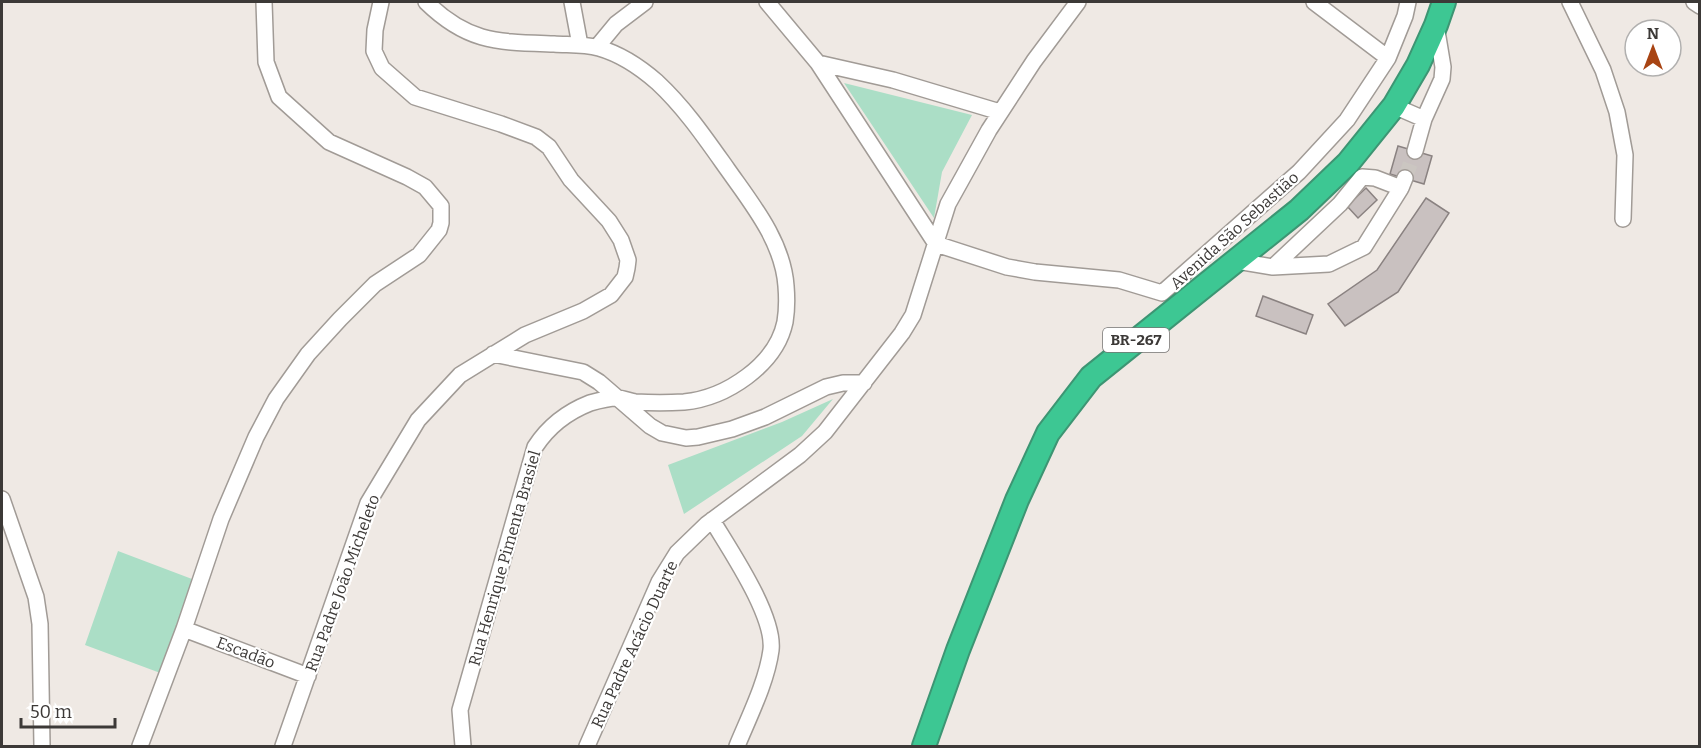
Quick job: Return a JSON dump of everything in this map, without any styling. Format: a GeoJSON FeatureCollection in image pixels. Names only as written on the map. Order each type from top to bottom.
{"type":"FeatureCollection","features":[{"type":"Feature","properties":{"kind":"highway","name":"BR-267"},"geometry":{"type":"LineString","coordinates":[[924,747],[958,650],[1017,500],[1048,433],[1091,377],[1170,300],[1237,261],[1299,210],[1355,170],[1418,65],[1444,2]]}},
{"type":"Feature","properties":{"kind":"street"},"geometry":{"type":"LineString","coordinates":[[140,747],[184,629],[221,519],[256,437],[276,399],[308,354],[340,319],[375,284],[420,255],[439,230],[441,223],[441,206],[425,188],[407,177],[329,142],[279,97],[266,62],[264,2]]}},
{"type":"Feature","properties":{"kind":"street","name":"Rua Padre João Micheleto"},"geometry":{"type":"LineString","coordinates":[[283,747],[368,503],[418,420],[460,375],[525,335],[583,311],[611,295],[625,277],[627,268],[628,260],[621,240],[609,221],[571,180],[549,147],[536,137],[415,97],[382,68],[374,51],[375,30],[381,2]]}},
{"type":"Feature","properties":{"kind":"street","name":"Rua Henrique Pimenta Brasiel"},"geometry":{"type":"LineString","coordinates":[[426,2],[440,16],[478,37],[495,41],[597,47],[620,56],[655,81],[702,132],[766,227],[783,267],[786,296],[785,324],[771,351],[764,361],[737,383],[719,393],[686,402],[634,402],[617,398],[591,403],[553,424],[544,432],[535,447],[459,711],[463,747]]}},
{"type":"Feature","properties":{"kind":"street"},"geometry":{"type":"LineString","coordinates":[[572,2],[580,45]]}},
{"type":"Feature","properties":{"kind":"street"},"geometry":{"type":"LineString","coordinates":[[597,47],[616,24],[645,2]]}},
{"type":"Feature","properties":{"kind":"street"},"geometry":{"type":"LineString","coordinates":[[767,2],[818,63],[936,244]]}},
{"type":"Feature","properties":{"kind":"street","name":"Rua Padre Acácio Duarte"},"geometry":{"type":"LineString","coordinates":[[587,747],[659,582],[677,553],[712,520],[800,455],[825,432],[914,315],[948,204],[1000,112],[1078,2]]}},
{"type":"Feature","properties":{"kind":"street"},"geometry":{"type":"LineString","coordinates":[[1314,2],[1388,58]]}},
{"type":"Feature","properties":{"kind":"street","name":"Avenida São Sebastião"},"geometry":{"type":"LineString","coordinates":[[936,244],[1007,267],[1119,280],[1170,300],[1299,172],[1347,120],[1388,58],[1405,16],[1408,2]]}},
{"type":"Feature","properties":{"kind":"street"},"geometry":{"type":"LineString","coordinates":[[1570,2],[1603,70],[1617,112],[1625,155],[1623,219]]}},
{"type":"Feature","properties":{"kind":"street"},"geometry":{"type":"LineString","coordinates":[[1694,2],[1700,6]]}},
{"type":"Feature","properties":{"kind":"street"},"geometry":{"type":"LineString","coordinates":[[1415,151],[1424,119],[1442,74],[1436,25]]}},
{"type":"Feature","properties":{"kind":"street"},"geometry":{"type":"LineString","coordinates":[[818,63],[893,80],[1000,112]]}},
{"type":"Feature","properties":{"kind":"street"},"geometry":{"type":"LineString","coordinates":[[1394,106],[1424,119]]}},
{"type":"Feature","properties":{"kind":"street"},"geometry":{"type":"LineString","coordinates":[[1237,261],[1273,267],[1329,264],[1364,247],[1403,183],[1375,178],[1355,170],[1340,204],[1273,267]]}},
{"type":"Feature","properties":{"kind":"street"},"geometry":{"type":"LineString","coordinates":[[1299,210],[1316,226]]}},
{"type":"Feature","properties":{"kind":"street"},"geometry":{"type":"LineString","coordinates":[[494,354],[583,372],[599,382],[650,426],[662,433],[686,438],[732,429],[765,417],[826,387],[843,382],[864,383]]}},
{"type":"Feature","properties":{"kind":"street"},"geometry":{"type":"LineString","coordinates":[[2,499],[36,597],[40,624],[42,747]]}},
{"type":"Feature","properties":{"kind":"street"},"geometry":{"type":"LineString","coordinates":[[712,520],[754,593],[769,633],[771,648],[767,667],[737,747]]}},
{"type":"Feature","properties":{"kind":"street","name":"Escadão"},"geometry":{"type":"LineString","coordinates":[[184,629],[308,676]]}},
{"type":"Feature","properties":{"kind":"green space"},"geometry":{"type":"Polygon","coordinates":[[[844,83],[972,115],[942,172],[934,218],[844,83]]]}},
{"type":"Feature","properties":{"kind":"green space"},"geometry":{"type":"Polygon","coordinates":[[[833,399],[802,436],[684,514],[668,465],[782,422],[833,399]]]}},
{"type":"Feature","properties":{"kind":"green space"},"geometry":{"type":"Polygon","coordinates":[[[118,551],[192,579],[163,674],[85,645],[118,551]]]}},
{"type":"Feature","properties":{"kind":"building"},"geometry":{"type":"Polygon","coordinates":[[[1398,146],[1432,156],[1424,184],[1390,174],[1398,146]]]}},
{"type":"Feature","properties":{"kind":"building"},"geometry":{"type":"Polygon","coordinates":[[[1366,188],[1377,200],[1358,218],[1347,206],[1366,188]]]}},
{"type":"Feature","properties":{"kind":"building"},"geometry":{"type":"Polygon","coordinates":[[[1426,198],[1449,213],[1398,292],[1345,326],[1328,304],[1377,270],[1426,198]]]}},
{"type":"Feature","properties":{"kind":"building"},"geometry":{"type":"Polygon","coordinates":[[[1263,296],[1313,315],[1306,334],[1256,316],[1263,296]]]}},
{"type":"Feature","properties":{"kind":"tunnel"},"geometry":{"type":"LineString","coordinates":[[1405,178],[1415,151]]}}]}
